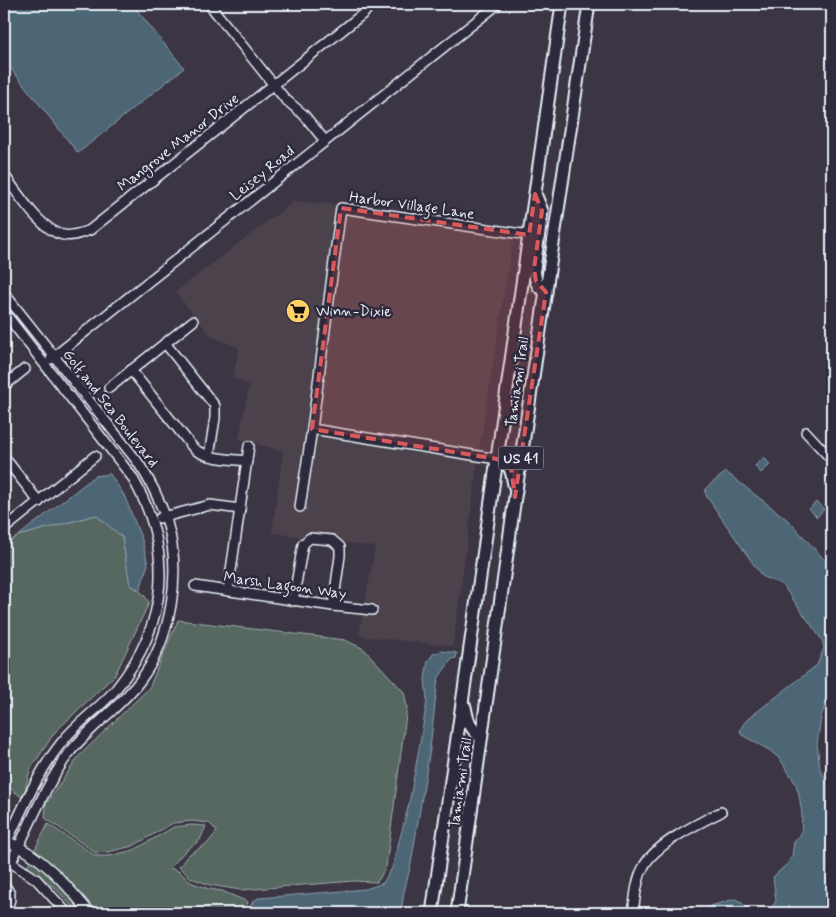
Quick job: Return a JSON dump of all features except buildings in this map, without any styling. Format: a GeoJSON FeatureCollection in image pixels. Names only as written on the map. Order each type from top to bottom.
{"type":"FeatureCollection","features":[{"type":"Feature","properties":{"kind":"main road","name":"Tamiami Trail"},"geometry":{"type":"LineString","coordinates":[[432,913],[562,4]]}},
{"type":"Feature","properties":{"kind":"main road","name":"Tamiami Trail"},"geometry":{"type":"LineString","coordinates":[[456,913],[515,497],[589,4]]}},
{"type":"Feature","properties":{"kind":"main road"},"geometry":{"type":"LineString","coordinates":[[535,194],[542,210],[534,269],[539,287],[546,292]]}},
{"type":"Feature","properties":{"kind":"main road"},"geometry":{"type":"LineString","coordinates":[[497,459],[506,463],[511,468],[515,497]]}},
{"type":"Feature","properties":{"kind":"main road"},"geometry":{"type":"LineString","coordinates":[[463,695],[467,721],[481,738]]}},
{"type":"Feature","properties":{"kind":"street"},"geometry":{"type":"LineString","coordinates":[[209,4],[285,100],[304,115],[325,141]]}},
{"type":"Feature","properties":{"kind":"street","name":"Mangrove Manor Drive"},"geometry":{"type":"LineString","coordinates":[[4,174],[40,220],[52,231],[65,236],[90,230],[364,13],[371,4]]}},
{"type":"Feature","properties":{"kind":"street","name":"Leisey Road"},"geometry":{"type":"LineString","coordinates":[[45,364],[498,4]]}},
{"type":"Feature","properties":{"kind":"street","name":"Harbor Village Lane"},"geometry":{"type":"LineString","coordinates":[[312,429],[341,208],[529,235]]}},
{"type":"Feature","properties":{"kind":"street","name":"Golf and Sea Boulevard"},"geometry":{"type":"LineString","coordinates":[[4,293],[137,461],[149,480],[165,517],[173,554],[170,606],[163,634],[152,663],[140,682],[125,699],[84,736],[57,770],[19,847],[7,860]]}},
{"type":"Feature","properties":{"kind":"street","name":"Golf and Sea Boulevard"},"geometry":{"type":"LineString","coordinates":[[4,312],[132,477],[143,496],[152,520],[159,554],[158,599],[152,625],[141,653],[115,690],[75,727],[48,761],[5,843]]}},
{"type":"Feature","properties":{"kind":"street"},"geometry":{"type":"LineString","coordinates":[[109,388],[193,321]]}},
{"type":"Feature","properties":{"kind":"street"},"geometry":{"type":"LineString","coordinates":[[165,343],[215,406],[209,456]]}},
{"type":"Feature","properties":{"kind":"street"},"geometry":{"type":"LineString","coordinates":[[4,386],[25,369]]}},
{"type":"Feature","properties":{"kind":"street"},"geometry":{"type":"LineString","coordinates":[[131,370],[194,449],[209,456],[246,461]]}},
{"type":"Feature","properties":{"kind":"street"},"geometry":{"type":"LineString","coordinates":[[300,507],[312,429],[497,459]]}},
{"type":"Feature","properties":{"kind":"street"},"geometry":{"type":"LineString","coordinates":[[806,432],[832,460]]}},
{"type":"Feature","properties":{"kind":"street"},"geometry":{"type":"LineString","coordinates":[[228,591],[249,446]]}},
{"type":"Feature","properties":{"kind":"street"},"geometry":{"type":"LineString","coordinates":[[4,529],[95,456]]}},
{"type":"Feature","properties":{"kind":"street"},"geometry":{"type":"LineString","coordinates":[[4,457],[39,502]]}},
{"type":"Feature","properties":{"kind":"street"},"geometry":{"type":"LineString","coordinates":[[152,520],[210,505],[240,509]]}},
{"type":"Feature","properties":{"kind":"street"},"geometry":{"type":"LineString","coordinates":[[293,600],[303,544],[310,538],[332,540],[340,547],[333,606]]}},
{"type":"Feature","properties":{"kind":"street","name":"Marsh Lagoon Way"},"geometry":{"type":"LineString","coordinates":[[195,586],[372,610]]}},
{"type":"Feature","properties":{"kind":"street"},"geometry":{"type":"LineString","coordinates":[[633,913],[640,875],[651,856],[690,827],[721,812]]}},
{"type":"Feature","properties":{"kind":"street"},"geometry":{"type":"LineString","coordinates":[[5,843],[19,847],[42,862],[61,878],[90,913]]}},
{"type":"Feature","properties":{"kind":"street"},"geometry":{"type":"LineString","coordinates":[[7,860],[36,879],[67,913]]}},
{"type":"Feature","properties":{"kind":"street"},"geometry":{"type":"LineString","coordinates":[[4,886],[7,888],[10,896],[10,902],[4,913]]}},
{"type":"Feature","properties":{"kind":"highlighted area"},"geometry":{"type":"Polygon","coordinates":[[[535,194],[542,211],[534,269],[536,281],[546,292],[515,497],[511,468],[497,459],[312,429],[341,208],[529,235],[535,194]]]}},
{"type":"Feature","properties":{"kind":"shaded area"},"geometry":{"type":"Polygon","coordinates":[[[294,201],[339,205],[336,207],[295,510],[304,512],[315,434],[478,460],[453,646],[359,636],[363,612],[376,613],[376,605],[365,603],[375,547],[341,542],[332,535],[310,533],[304,537],[272,533],[283,451],[239,439],[249,385],[233,378],[239,348],[211,336],[175,292],[294,201]]]}},
{"type":"Feature","properties":{"kind":"shaded area"},"geometry":{"type":"Polygon","coordinates":[[[344,213],[513,237],[479,452],[317,425],[344,213]]]}},
{"type":"Feature","properties":{"kind":"green space"},"geometry":{"type":"Polygon","coordinates":[[[96,515],[122,537],[130,585],[141,592],[149,603],[115,675],[55,732],[30,770],[23,798],[4,784],[4,545],[18,536],[96,515]]]}},
{"type":"Feature","properties":{"kind":"green space"},"geometry":{"type":"Polygon","coordinates":[[[178,620],[345,640],[364,649],[404,692],[407,707],[386,867],[377,882],[353,881],[241,890],[210,885],[191,878],[179,867],[188,855],[208,843],[217,831],[209,823],[192,821],[173,823],[133,846],[96,853],[45,818],[46,804],[79,756],[149,688],[178,620]]]}},
{"type":"Feature","properties":{"kind":"green space"},"geometry":{"type":"Polygon","coordinates":[[[48,824],[96,856],[109,856],[134,850],[174,827],[206,826],[200,840],[185,851],[170,868],[180,872],[190,882],[209,889],[222,891],[248,902],[244,913],[96,913],[63,875],[34,851],[48,824]]]}},
{"type":"Feature","properties":{"kind":"green space"},"geometry":{"type":"Polygon","coordinates":[[[31,859],[58,881],[85,913],[78,913],[56,889],[27,866],[31,859]]]}},
{"type":"Feature","properties":{"kind":"water"},"geometry":{"type":"Polygon","coordinates":[[[4,4],[132,4],[184,68],[78,153],[4,60],[4,4]]]}},
{"type":"Feature","properties":{"kind":"water"},"geometry":{"type":"Polygon","coordinates":[[[764,457],[770,465],[761,473],[755,466],[764,457]]]}},
{"type":"Feature","properties":{"kind":"water"},"geometry":{"type":"Polygon","coordinates":[[[726,472],[789,521],[832,568],[832,685],[821,717],[817,744],[820,769],[829,785],[832,803],[832,913],[764,913],[776,901],[773,877],[787,864],[792,856],[794,842],[801,834],[802,814],[796,784],[780,759],[769,750],[742,735],[740,731],[749,718],[817,665],[824,648],[822,640],[784,587],[761,575],[707,497],[705,492],[707,487],[726,472]]]}},
{"type":"Feature","properties":{"kind":"water"},"geometry":{"type":"Polygon","coordinates":[[[110,474],[124,495],[142,540],[148,564],[140,590],[130,585],[122,537],[96,515],[18,536],[95,476],[110,474]]]}},
{"type":"Feature","properties":{"kind":"water"},"geometry":{"type":"Polygon","coordinates":[[[816,502],[824,509],[817,517],[809,509],[816,502]]]}},
{"type":"Feature","properties":{"kind":"water"},"geometry":{"type":"Polygon","coordinates":[[[442,651],[457,653],[456,658],[452,659],[439,677],[437,686],[430,749],[401,913],[248,913],[253,901],[259,898],[366,889],[383,883],[392,868],[409,804],[427,701],[425,678],[428,661],[433,654],[442,651]]]}},
{"type":"Feature","properties":{"kind":"water"},"geometry":{"type":"Polygon","coordinates":[[[735,899],[741,902],[751,913],[701,913],[710,906],[735,899]]]}},
{"type":"Feature","properties":{"kind":"place","name":"Winn-Dixie"},"geometry":{"type":"Point","coordinates":[298,311]}}]}
